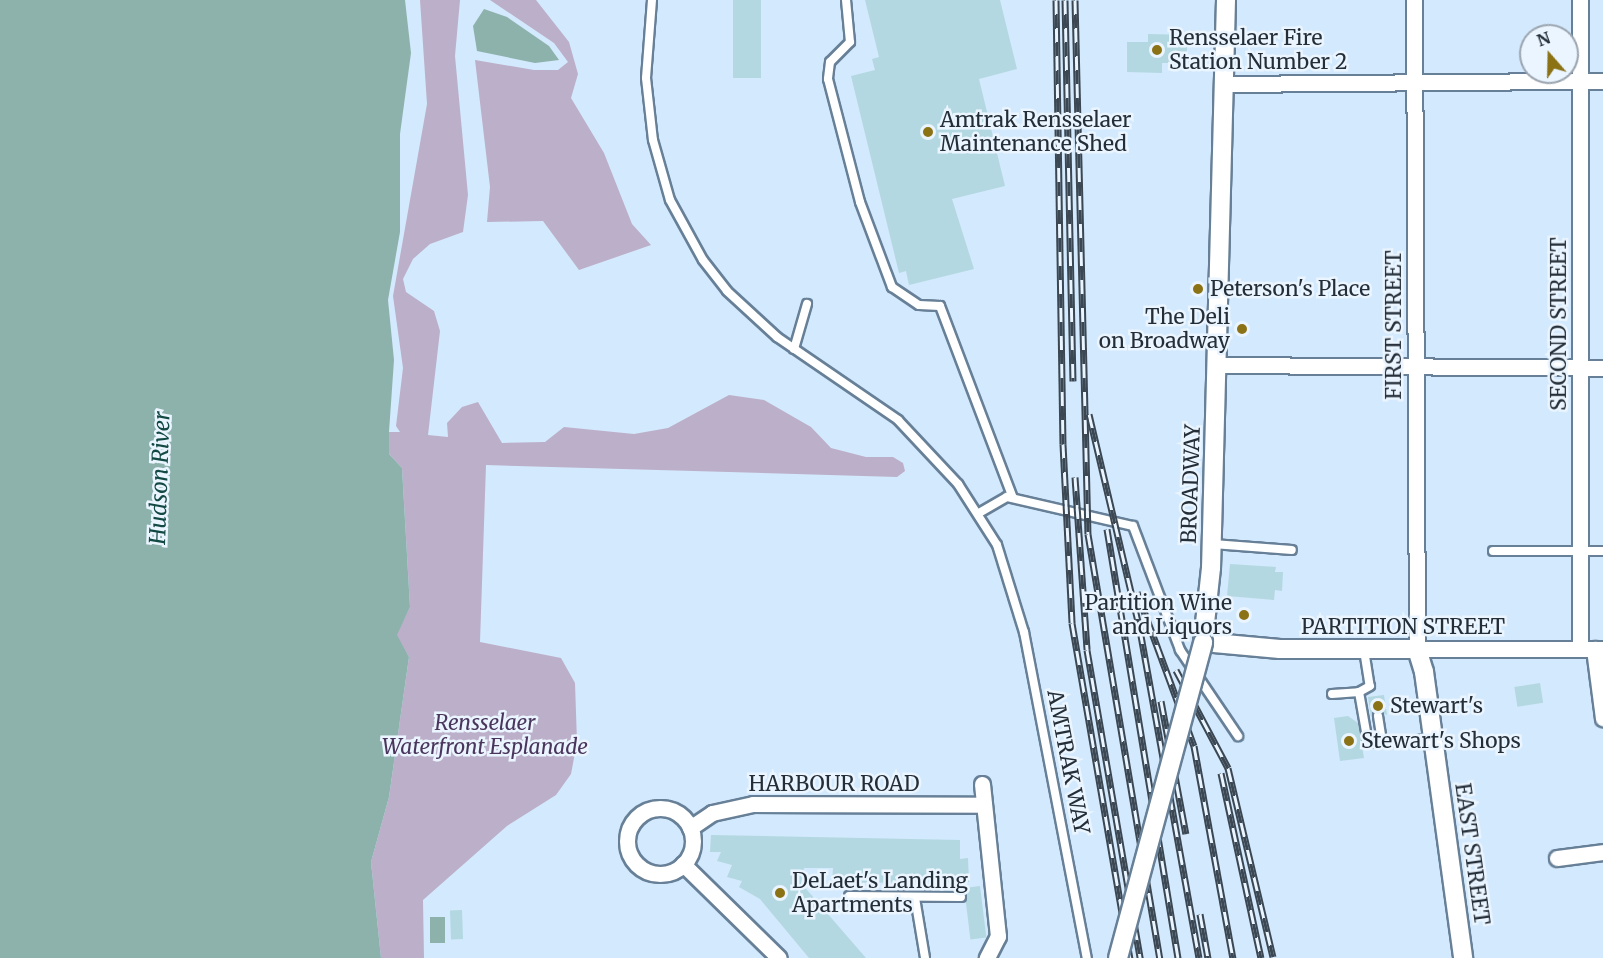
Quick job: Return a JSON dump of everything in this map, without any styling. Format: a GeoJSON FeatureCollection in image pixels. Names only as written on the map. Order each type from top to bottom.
{"type":"FeatureCollection","features":[{"type":"Feature","properties":{"kind":"street","name":"BROADWAY"},"geometry":{"type":"LineString","coordinates":[[1118,958],[1203,642],[1212,544],[1226,0]]}},
{"type":"Feature","properties":{"kind":"street","name":"FIRST STREET"},"geometry":{"type":"LineString","coordinates":[[1414,0],[1417,649]]}},
{"type":"Feature","properties":{"kind":"street","name":"SECOND STREET"},"geometry":{"type":"LineString","coordinates":[[1580,0],[1580,552],[1603,718]]}},
{"type":"Feature","properties":{"kind":"street"},"geometry":{"type":"LineString","coordinates":[[1224,84],[1603,81]]}},
{"type":"Feature","properties":{"kind":"street"},"geometry":{"type":"LineString","coordinates":[[1217,365],[1603,368]]}},
{"type":"Feature","properties":{"kind":"street","name":"PARTITION STREET"},"geometry":{"type":"LineString","coordinates":[[1203,642],[1364,650],[1592,649]]}},
{"type":"Feature","properties":{"kind":"street","name":"EAST STREET"},"geometry":{"type":"LineString","coordinates":[[1417,649],[1434,739],[1463,958]]}},
{"type":"Feature","properties":{"kind":"street"},"geometry":{"type":"LineString","coordinates":[[982,784],[998,936],[987,958]]}},
{"type":"Feature","properties":{"kind":"street","name":"HARBOUR ROAD"},"geometry":{"type":"LineString","coordinates":[[690,828],[712,813],[753,804],[984,805]]}},
{"type":"Feature","properties":{"kind":"street"},"geometry":{"type":"LineString","coordinates":[[650,810],[678,813],[690,828],[692,846],[683,864],[666,873],[645,870],[632,859],[627,836],[638,817],[650,810]]}},
{"type":"Feature","properties":{"kind":"street"},"geometry":{"type":"LineString","coordinates":[[1557,858],[1603,852]]}},
{"type":"Feature","properties":{"kind":"street"},"geometry":{"type":"LineString","coordinates":[[683,864],[779,958]]}},
{"type":"Feature","properties":{"kind":"lane","name":"AMTRAK WAY"},"geometry":{"type":"LineString","coordinates":[[652,0],[647,99],[658,162],[670,200],[720,283],[794,349],[898,420],[979,513],[1008,574],[1029,653],[1087,958]]}},
{"type":"Feature","properties":{"kind":"lane"},"geometry":{"type":"LineString","coordinates":[[846,0],[850,42],[830,62],[828,80],[860,202],[892,287],[920,305],[940,306],[1013,498]]}},
{"type":"Feature","properties":{"kind":"lane"},"geometry":{"type":"LineString","coordinates":[[794,349],[807,304]]}},
{"type":"Feature","properties":{"kind":"lane"},"geometry":{"type":"LineString","coordinates":[[979,513],[996,500],[1013,498],[1132,526],[1180,651],[1238,736]]}},
{"type":"Feature","properties":{"kind":"lane"},"geometry":{"type":"LineString","coordinates":[[1212,544],[1292,550]]}},
{"type":"Feature","properties":{"kind":"lane"},"geometry":{"type":"LineString","coordinates":[[1493,551],[1603,551]]}},
{"type":"Feature","properties":{"kind":"lane"},"geometry":{"type":"LineString","coordinates":[[1364,650],[1370,686],[1375,696]]}},
{"type":"Feature","properties":{"kind":"lane"},"geometry":{"type":"LineString","coordinates":[[1332,694],[1359,692],[1370,686]]}},
{"type":"Feature","properties":{"kind":"lane"},"geometry":{"type":"LineString","coordinates":[[1359,692],[1368,743],[1434,739]]}},
{"type":"Feature","properties":{"kind":"lane"},"geometry":{"type":"LineString","coordinates":[[1378,716],[1382,742]]}},
{"type":"Feature","properties":{"kind":"lane"},"geometry":{"type":"LineString","coordinates":[[849,896],[961,897]]}},
{"type":"Feature","properties":{"kind":"lane"},"geometry":{"type":"LineString","coordinates":[[915,898],[925,958]]}},
{"type":"Feature","properties":{"kind":"green space","name":"Rensselaer Waterfront Esplanade"},"geometry":{"type":"Polygon","coordinates":[[[420,0],[460,0],[455,56],[468,195],[463,232],[430,244],[413,259],[403,279],[406,292],[434,311],[440,331],[428,435],[448,437],[447,423],[462,407],[478,402],[502,443],[545,442],[564,427],[634,434],[668,428],[729,395],[764,400],[811,427],[831,448],[866,457],[893,457],[903,463],[905,471],[897,477],[486,465],[480,642],[561,658],[575,683],[577,742],[571,774],[556,795],[507,826],[423,900],[424,958],[381,958],[371,862],[389,797],[409,657],[396,635],[410,607],[402,468],[389,454],[389,432],[400,432],[396,426],[403,368],[393,296],[427,104],[420,0]]]}},
{"type":"Feature","properties":{"kind":"green space"},"geometry":{"type":"Polygon","coordinates":[[[490,0],[536,0],[569,42],[578,74],[571,98],[604,153],[632,224],[651,245],[579,270],[543,221],[487,222],[490,187],[475,60],[534,70],[558,70],[568,62],[554,43],[490,0]]]}},
{"type":"Feature","properties":{"kind":"water","name":"Hudson River"},"geometry":{"type":"Polygon","coordinates":[[[0,0],[405,0],[411,53],[400,134],[400,232],[388,300],[394,360],[389,454],[402,468],[410,607],[397,635],[409,657],[389,797],[371,862],[381,958],[0,958],[0,0]]]}},
{"type":"Feature","properties":{"kind":"water"},"geometry":{"type":"Polygon","coordinates":[[[484,9],[507,17],[549,46],[559,60],[535,63],[477,51],[473,26],[484,9]]]}},
{"type":"Feature","properties":{"kind":"water"},"geometry":{"type":"Polygon","coordinates":[[[430,917],[445,917],[445,943],[430,943],[430,917]]]}},
{"type":"Feature","properties":{"kind":"building"},"geometry":{"type":"Polygon","coordinates":[[[733,0],[761,0],[761,78],[733,78],[733,0]]]}},
{"type":"Feature","properties":{"kind":"building","name":"Amtrak Rensselaer Maintenance Shed"},"geometry":{"type":"Polygon","coordinates":[[[865,0],[1000,0],[1017,69],[979,79],[1005,186],[952,199],[974,269],[909,285],[906,271],[899,273],[851,76],[875,70],[872,59],[879,57],[865,0]]]}},
{"type":"Feature","properties":{"kind":"building","name":"Rensselaer Fire Station Number 2"},"geometry":{"type":"Polygon","coordinates":[[[1148,34],[1187,35],[1187,63],[1162,63],[1162,73],[1127,72],[1127,42],[1148,42],[1148,34]]]}},
{"type":"Feature","properties":{"kind":"building"},"geometry":{"type":"Polygon","coordinates":[[[1230,564],[1276,567],[1275,572],[1283,572],[1282,591],[1275,590],[1274,600],[1227,596],[1230,564]]]}},
{"type":"Feature","properties":{"kind":"building"},"geometry":{"type":"Polygon","coordinates":[[[1540,683],[1543,703],[1517,707],[1514,687],[1540,683]]]}},
{"type":"Feature","properties":{"kind":"building","name":"Stewart's"},"geometry":{"type":"Polygon","coordinates":[[[1384,695],[1387,715],[1378,710],[1371,717],[1368,697],[1384,695]]]}},
{"type":"Feature","properties":{"kind":"building","name":"Stewart's Shops"},"geometry":{"type":"Polygon","coordinates":[[[1348,716],[1358,723],[1364,758],[1340,761],[1334,718],[1348,716]]]}},
{"type":"Feature","properties":{"kind":"building","name":"DeLaet's Landing Apartments"},"geometry":{"type":"Polygon","coordinates":[[[711,835],[960,840],[960,859],[968,858],[969,882],[832,883],[833,868],[804,868],[801,883],[866,958],[809,958],[760,899],[739,887],[742,881],[727,877],[732,865],[717,861],[721,852],[710,852],[711,835]]]}},
{"type":"Feature","properties":{"kind":"building"},"geometry":{"type":"Polygon","coordinates":[[[980,886],[986,938],[970,940],[964,888],[980,886]]]}},
{"type":"Feature","properties":{"kind":"building"},"geometry":{"type":"Polygon","coordinates":[[[450,910],[462,910],[463,939],[451,939],[450,910]]]}},
{"type":"Feature","properties":{"kind":"railway"},"geometry":{"type":"LineString","coordinates":[[1056,0],[1063,444],[1072,623],[1130,958]]}},
{"type":"Feature","properties":{"kind":"railway"},"geometry":{"type":"LineString","coordinates":[[1065,0],[1073,381]]}},
{"type":"Feature","properties":{"kind":"railway"},"geometry":{"type":"LineString","coordinates":[[1075,0],[1088,534],[1160,958]]}},
{"type":"Feature","properties":{"kind":"railway"},"geometry":{"type":"LineString","coordinates":[[1089,414],[1140,630],[1199,958]]}},
{"type":"Feature","properties":{"kind":"railway"},"geometry":{"type":"LineString","coordinates":[[1075,477],[1087,650],[1140,958]]}},
{"type":"Feature","properties":{"kind":"railway"},"geometry":{"type":"LineString","coordinates":[[1107,529],[1178,958]]}},
{"type":"Feature","properties":{"kind":"railway"},"geometry":{"type":"LineString","coordinates":[[1137,592],[1194,746],[1233,958]]}},
{"type":"Feature","properties":{"kind":"railway"},"geometry":{"type":"LineString","coordinates":[[1176,670],[1228,768],[1273,957]]}},
{"type":"Feature","properties":{"kind":"railway"},"geometry":{"type":"LineString","coordinates":[[1161,701],[1186,834]]}},
{"type":"Feature","properties":{"kind":"railway"},"geometry":{"type":"LineString","coordinates":[[1221,773],[1261,958]]}},
{"type":"Feature","properties":{"kind":"railway"},"geometry":{"type":"LineString","coordinates":[[1200,914],[1208,958]]}},
{"type":"Feature","properties":{"kind":"place","name":"Rensselaer Fire Station Number 2"},"geometry":{"type":"Point","coordinates":[1157,50]}},
{"type":"Feature","properties":{"kind":"place","name":"Amtrak Rensselaer Maintenance Shed"},"geometry":{"type":"Point","coordinates":[928,132]}},
{"type":"Feature","properties":{"kind":"place","name":"Peterson's Place"},"geometry":{"type":"Point","coordinates":[1198,289]}},
{"type":"Feature","properties":{"kind":"place","name":"The Deli on Broadway"},"geometry":{"type":"Point","coordinates":[1242,329]}},
{"type":"Feature","properties":{"kind":"place","name":"Partition Wine and Liquors"},"geometry":{"type":"Point","coordinates":[1244,615]}},
{"type":"Feature","properties":{"kind":"place","name":"Stewart's"},"geometry":{"type":"Point","coordinates":[1378,706]}},
{"type":"Feature","properties":{"kind":"place","name":"Stewart's Shops"},"geometry":{"type":"Point","coordinates":[1349,741]}},
{"type":"Feature","properties":{"kind":"place","name":"DeLaet's Landing Apartments"},"geometry":{"type":"Point","coordinates":[780,893]}}]}
